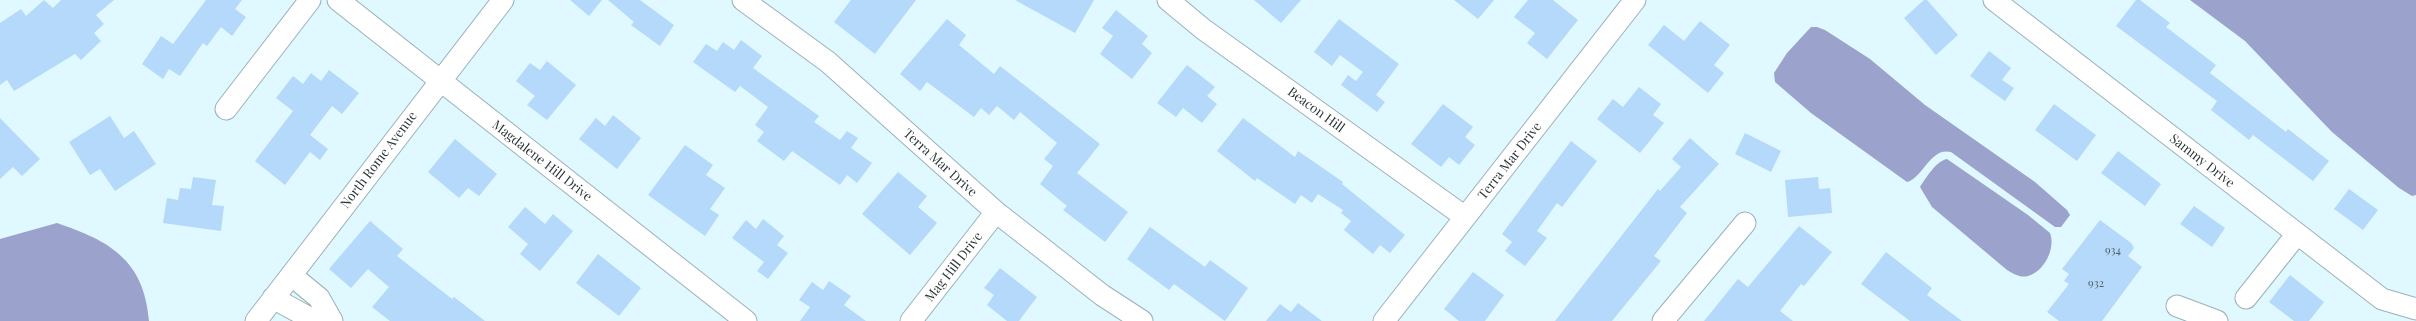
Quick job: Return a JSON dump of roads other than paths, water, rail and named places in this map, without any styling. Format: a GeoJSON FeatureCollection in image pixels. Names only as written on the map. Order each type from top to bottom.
{"type":"FeatureCollection","features":[{"type":"Feature","properties":{"kind":"street"},"geometry":{"type":"LineString","coordinates":[[226,109],[310,0]]}},
{"type":"Feature","properties":{"kind":"street","name":"Magdalene Hill Drive"},"geometry":{"type":"LineString","coordinates":[[338,0],[746,321]]}},
{"type":"Feature","properties":{"kind":"street","name":"North Rome Avenue"},"geometry":{"type":"LineString","coordinates":[[256,321],[503,0]]}},
{"type":"Feature","properties":{"kind":"street","name":"Terra Mar Drive"},"geometry":{"type":"LineString","coordinates":[[743,0],[828,62],[996,212],[1102,295],[1142,321]]}},
{"type":"Feature","properties":{"kind":"street","name":"Beacon Hill"},"geometry":{"type":"LineString","coordinates":[[1168,0],[1203,29],[1465,217]]}},
{"type":"Feature","properties":{"kind":"street","name":"Sammy Drive"},"geometry":{"type":"LineString","coordinates":[[1994,0],[2382,298],[2416,309]]}},
{"type":"Feature","properties":{"kind":"street","name":"Terra Mar Drive"},"geometry":{"type":"LineString","coordinates":[[1384,321],[1465,217],[1627,3]]}},
{"type":"Feature","properties":{"kind":"street","name":"Mag Hill Drive"},"geometry":{"type":"LineString","coordinates":[[911,321],[996,212]]}},
{"type":"Feature","properties":{"kind":"street"},"geometry":{"type":"LineString","coordinates":[[1663,321],[1745,223]]}},
{"type":"Feature","properties":{"kind":"street"},"geometry":{"type":"LineString","coordinates":[[2246,298],[2297,234]]}},
{"type":"Feature","properties":{"kind":"street"},"geometry":{"type":"LineString","coordinates":[[291,275],[319,298],[332,321]]}},
{"type":"Feature","properties":{"kind":"street"},"geometry":{"type":"LineString","coordinates":[[273,298],[315,321]]}},
{"type":"Feature","properties":{"kind":"street"},"geometry":{"type":"LineString","coordinates":[[2177,306],[2217,321]]}},
{"type":"Feature","properties":{"kind":"water"},"geometry":{"type":"Polygon","coordinates":[[[2190,0],[2416,0],[2416,195],[2412,196],[2399,188],[2332,132],[2245,41],[2190,0]]]}},
{"type":"Feature","properties":{"kind":"water"},"geometry":{"type":"Polygon","coordinates":[[[1811,27],[1817,27],[1825,30],[1870,59],[1925,105],[2035,182],[2067,210],[2070,215],[2061,227],[2055,227],[1951,152],[1944,152],[1932,158],[1913,179],[1907,182],[1811,113],[1775,82],[1774,73],[1787,53],[1811,27]]]}},
{"type":"Feature","properties":{"kind":"water"},"geometry":{"type":"Polygon","coordinates":[[[1947,159],[2028,215],[2050,233],[2050,252],[2044,265],[2034,274],[2022,276],[2007,270],[1932,207],[1920,187],[1935,166],[1947,159]]]}},
{"type":"Feature","properties":{"kind":"water"},"geometry":{"type":"Polygon","coordinates":[[[57,223],[93,237],[121,256],[132,268],[140,282],[146,300],[149,321],[0,321],[0,239],[57,223]]]}}]}
